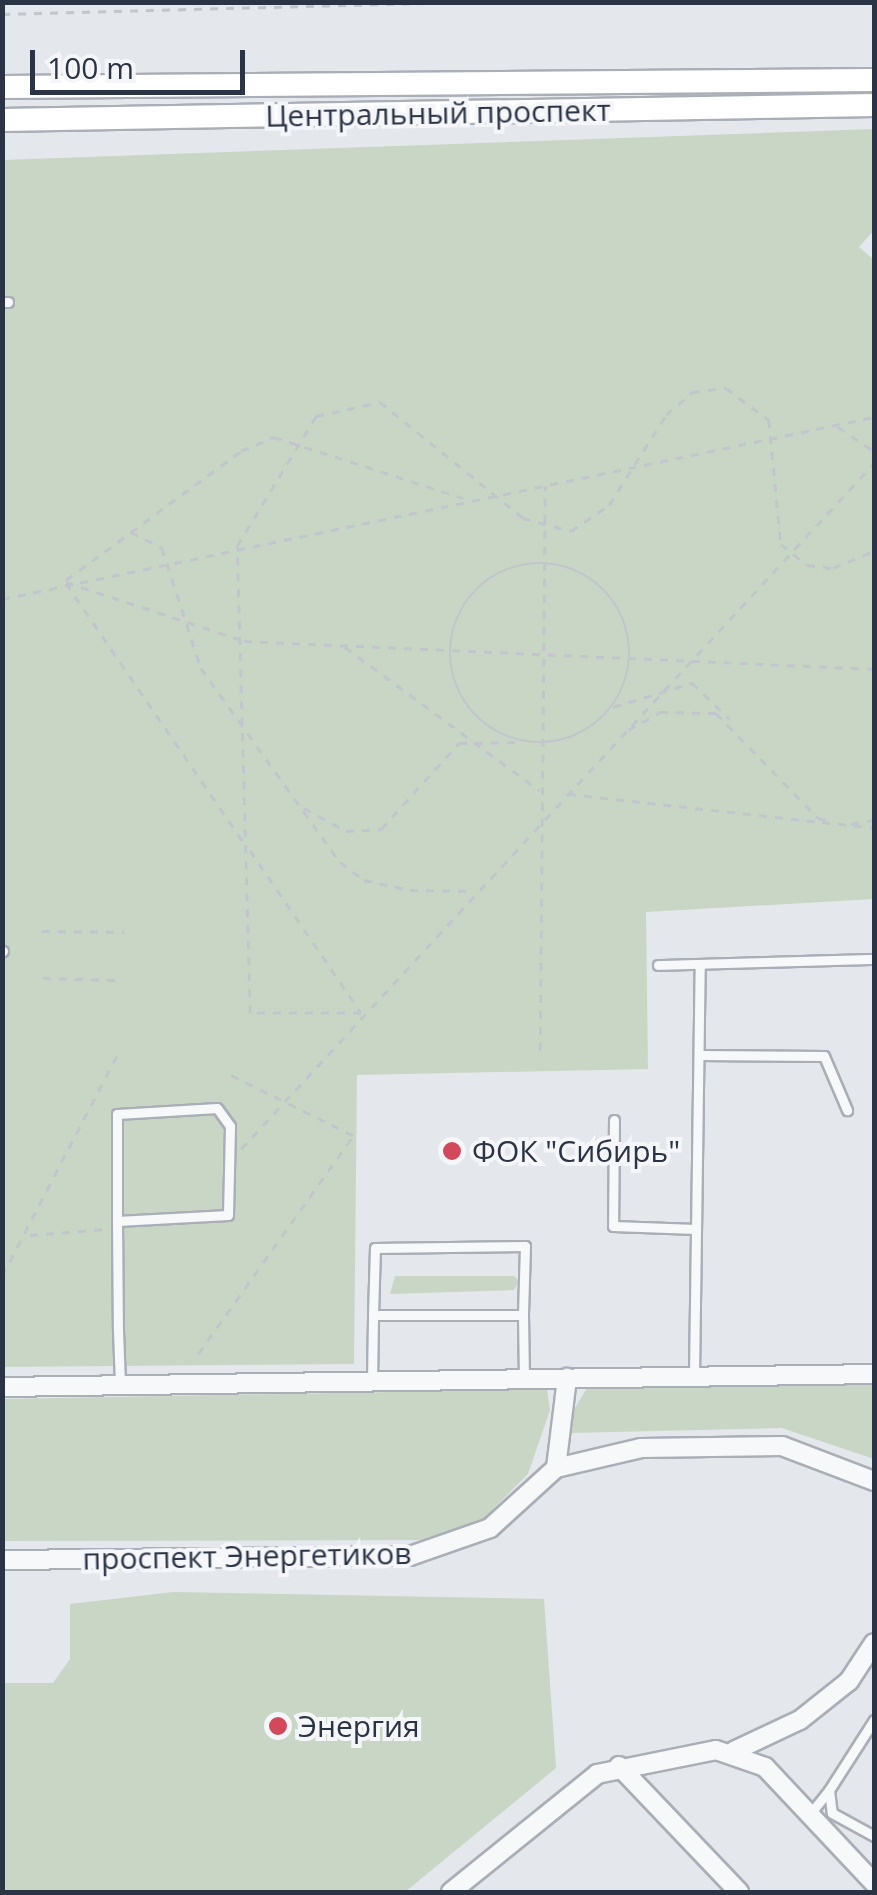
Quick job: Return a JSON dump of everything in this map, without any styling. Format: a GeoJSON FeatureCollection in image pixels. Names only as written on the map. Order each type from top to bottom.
{"type":"FeatureCollection","features":[{"type":"Feature","properties":{"kind":"main road","name":"Центральный проспект"},"geometry":{"type":"LineString","coordinates":[[2,87],[874,80]]}},
{"type":"Feature","properties":{"kind":"main road","name":"Центральный проспект"},"geometry":{"type":"LineString","coordinates":[[2,120],[874,106]]}},
{"type":"Feature","properties":{"kind":"street"},"geometry":{"type":"LineString","coordinates":[[2,1387],[874,1374]]}},
{"type":"Feature","properties":{"kind":"street"},"geometry":{"type":"LineString","coordinates":[[556,1468],[568,1378]]}},
{"type":"Feature","properties":{"kind":"street","name":"проспект Энергетиков"},"geometry":{"type":"LineString","coordinates":[[2,1560],[410,1556],[490,1528],[556,1468],[641,1448],[782,1446],[874,1481]]}},
{"type":"Feature","properties":{"kind":"street"},"geometry":{"type":"LineString","coordinates":[[451,1892],[579,1786],[619,1766],[734,1751],[800,1720],[849,1682],[874,1643]]}},
{"type":"Feature","properties":{"kind":"street"},"geometry":{"type":"LineString","coordinates":[[734,1751],[765,1767],[874,1883]]}},
{"type":"Feature","properties":{"kind":"street"},"geometry":{"type":"LineString","coordinates":[[619,1766],[738,1892]]}},
{"type":"Feature","properties":{"kind":"lane"},"geometry":{"type":"LineString","coordinates":[[658,965],[874,959]]}},
{"type":"Feature","properties":{"kind":"lane"},"geometry":{"type":"LineString","coordinates":[[694,1375],[700,964]]}},
{"type":"Feature","properties":{"kind":"lane"},"geometry":{"type":"LineString","coordinates":[[699,1055],[824,1056],[847,1110]]}},
{"type":"Feature","properties":{"kind":"lane"},"geometry":{"type":"LineString","coordinates":[[117,1221],[228,1215],[230,1126],[218,1108],[116,1114],[117,1221],[120,1386]]}},
{"type":"Feature","properties":{"kind":"lane"},"geometry":{"type":"LineString","coordinates":[[614,1120],[613,1226],[696,1229]]}},
{"type":"Feature","properties":{"kind":"lane"},"geometry":{"type":"LineString","coordinates":[[372,1382],[375,1248],[525,1246],[524,1379]]}},
{"type":"Feature","properties":{"kind":"lane"},"geometry":{"type":"LineString","coordinates":[[372,1315],[523,1315]]}},
{"type":"Feature","properties":{"kind":"lane"},"geometry":{"type":"LineString","coordinates":[[809,1816],[874,1720]]}},
{"type":"Feature","properties":{"kind":"lane"},"geometry":{"type":"LineString","coordinates":[[829,1790],[832,1813],[874,1836]]}},
{"type":"Feature","properties":{"kind":"path"},"geometry":{"type":"LineString","coordinates":[[2,14],[451,2]]}},
{"type":"Feature","properties":{"kind":"path"},"geometry":{"type":"LineString","coordinates":[[361,1013],[250,1014],[244,642],[237,546],[295,444],[332,406],[380,402],[544,530],[581,528],[637,465],[666,415],[709,387],[758,403],[774,438],[774,531],[791,553],[832,568],[874,551]]}},
{"type":"Feature","properties":{"kind":"path"},"geometry":{"type":"LineString","coordinates":[[2,599],[65,581],[874,417]]}},
{"type":"Feature","properties":{"kind":"path"},"geometry":{"type":"LineString","coordinates":[[836,425],[874,451]]}},
{"type":"Feature","properties":{"kind":"path"},"geometry":{"type":"LineString","coordinates":[[65,581],[241,450],[274,438],[468,500]]}},
{"type":"Feature","properties":{"kind":"path"},"geometry":{"type":"LineString","coordinates":[[235,1155],[361,1013],[874,463]]}},
{"type":"Feature","properties":{"kind":"path"},"geometry":{"type":"LineString","coordinates":[[540,1051],[545,484]]}},
{"type":"Feature","properties":{"kind":"path"},"geometry":{"type":"LineString","coordinates":[[131,532],[151,535],[167,561],[185,636],[302,808],[364,880],[475,891]]}},
{"type":"Feature","properties":{"kind":"path"},"geometry":{"type":"LineString","coordinates":[[523,742],[476,717],[451,670],[459,611],[501,570],[560,564],[610,594],[631,648],[612,707]]}},
{"type":"Feature","properties":{"kind":"path"},"geometry":{"type":"LineString","coordinates":[[65,581],[244,642],[874,669]]}},
{"type":"Feature","properties":{"kind":"path"},"geometry":{"type":"LineString","coordinates":[[65,581],[361,1013]]}},
{"type":"Feature","properties":{"kind":"path"},"geometry":{"type":"LineString","coordinates":[[344,646],[542,792]]}},
{"type":"Feature","properties":{"kind":"path"},"geometry":{"type":"LineString","coordinates":[[302,808],[346,831],[381,829],[459,743],[577,736],[612,707],[660,693],[704,688],[818,818],[846,825],[874,820]]}},
{"type":"Feature","properties":{"kind":"path"},"geometry":{"type":"LineString","coordinates":[[622,734],[676,710],[731,720]]}},
{"type":"Feature","properties":{"kind":"path"},"geometry":{"type":"LineString","coordinates":[[566,794],[874,828]]}},
{"type":"Feature","properties":{"kind":"path"},"geometry":{"type":"LineString","coordinates":[[42,931],[124,932]]}},
{"type":"Feature","properties":{"kind":"path"},"geometry":{"type":"LineString","coordinates":[[43,978],[117,980]]}},
{"type":"Feature","properties":{"kind":"path"},"geometry":{"type":"LineString","coordinates":[[2,1276],[30,1235],[118,1053]]}},
{"type":"Feature","properties":{"kind":"path"},"geometry":{"type":"LineString","coordinates":[[198,1354],[353,1136],[228,1074]]}},
{"type":"Feature","properties":{"kind":"path"},"geometry":{"type":"LineString","coordinates":[[30,1235],[108,1229]]}},
{"type":"Feature","properties":{"kind":"green space"},"geometry":{"type":"Polygon","coordinates":[[[874,129],[874,230],[859,247],[874,260],[874,899],[646,912],[648,1069],[357,1075],[354,1364],[3,1367],[3,160],[874,129]]]}},
{"type":"Feature","properties":{"kind":"green space"},"geometry":{"type":"Polygon","coordinates":[[[395,1276],[514,1276],[519,1281],[514,1290],[390,1294],[395,1276]]]}},
{"type":"Feature","properties":{"kind":"green space"},"geometry":{"type":"Polygon","coordinates":[[[874,1381],[874,1459],[782,1428],[571,1433],[566,1423],[588,1386],[874,1381]]]}},
{"type":"Feature","properties":{"kind":"green space"},"geometry":{"type":"Polygon","coordinates":[[[547,1389],[550,1410],[528,1474],[481,1521],[421,1540],[3,1541],[3,1399],[547,1389]]]}},
{"type":"Feature","properties":{"kind":"green space","name":"Энергия"},"geometry":{"type":"Polygon","coordinates":[[[173,1592],[544,1599],[556,1768],[405,1892],[3,1892],[3,1683],[53,1683],[70,1659],[70,1604],[173,1592]]]}},
{"type":"Feature","properties":{"kind":"place","name":"ФОК \"Сибирь\""},"geometry":{"type":"Point","coordinates":[452,1151]}},
{"type":"Feature","properties":{"kind":"place","name":"Энергия"},"geometry":{"type":"Point","coordinates":[278,1726]}}]}
